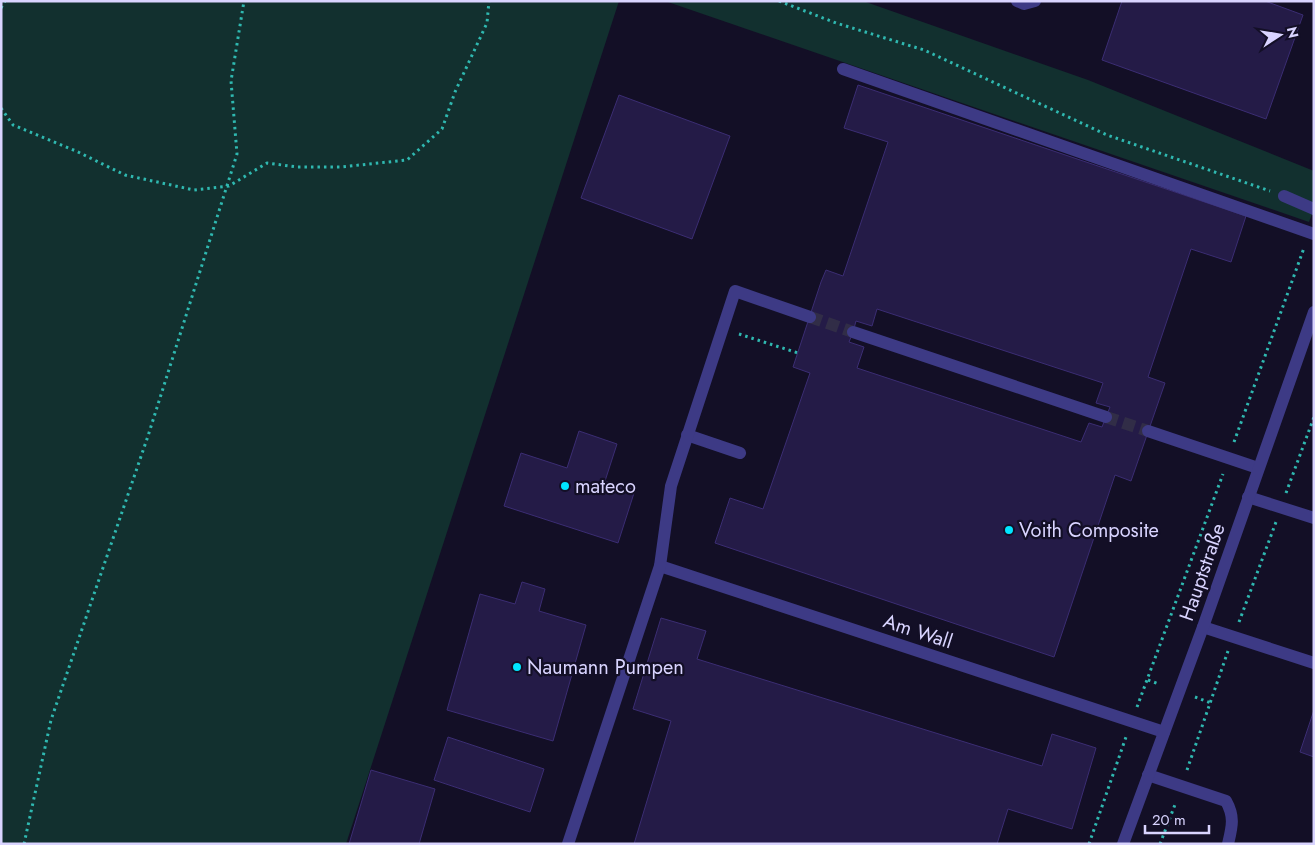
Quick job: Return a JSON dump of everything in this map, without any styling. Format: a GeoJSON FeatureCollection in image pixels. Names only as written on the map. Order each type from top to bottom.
{"type":"FeatureCollection","features":[{"type":"Feature","properties":{"kind":"street"},"geometry":{"type":"LineString","coordinates":[[1018,1],[1024,4],[1035,1]]}},
{"type":"Feature","properties":{"kind":"street"},"geometry":{"type":"LineString","coordinates":[[843,68],[1312,233]]}},
{"type":"Feature","properties":{"kind":"street"},"geometry":{"type":"LineString","coordinates":[[1284,196],[1314,209]]}},
{"type":"Feature","properties":{"kind":"street"},"geometry":{"type":"LineString","coordinates":[[568,844],[660,566],[671,486],[735,291],[810,317]]}},
{"type":"Feature","properties":{"kind":"street","name":"Hauptstraße"},"geometry":{"type":"LineString","coordinates":[[1123,844],[1203,627],[1314,312]]}},
{"type":"Feature","properties":{"kind":"street"},"geometry":{"type":"LineString","coordinates":[[852,332],[1106,417]]}},
{"type":"Feature","properties":{"kind":"street"},"geometry":{"type":"LineString","coordinates":[[1148,431],[1258,468]]}},
{"type":"Feature","properties":{"kind":"street"},"geometry":{"type":"LineString","coordinates":[[687,435],[740,453]]}},
{"type":"Feature","properties":{"kind":"street"},"geometry":{"type":"LineString","coordinates":[[1248,497],[1314,518]]}},
{"type":"Feature","properties":{"kind":"street","name":"Am Wall"},"geometry":{"type":"LineString","coordinates":[[660,566],[1164,732]]}},
{"type":"Feature","properties":{"kind":"street"},"geometry":{"type":"LineString","coordinates":[[1203,627],[1314,663]]}},
{"type":"Feature","properties":{"kind":"street"},"geometry":{"type":"LineString","coordinates":[[1148,775],[1226,801],[1232,810],[1234,821],[1228,844]]}},
{"type":"Feature","properties":{"kind":"path"},"geometry":{"type":"LineString","coordinates":[[1,8],[5,1]]}},
{"type":"Feature","properties":{"kind":"path"},"geometry":{"type":"LineString","coordinates":[[24,844],[51,720],[148,436],[238,154],[231,80],[244,1]]}},
{"type":"Feature","properties":{"kind":"path"},"geometry":{"type":"LineString","coordinates":[[1,108],[13,125],[76,150],[125,175],[194,190],[229,186],[267,163],[297,167],[341,167],[407,160],[442,129],[455,92],[488,22],[489,1]]}},
{"type":"Feature","properties":{"kind":"path"},"geometry":{"type":"LineString","coordinates":[[779,1],[836,23],[924,50],[1107,135],[1284,196]]}},
{"type":"Feature","properties":{"kind":"path"},"geometry":{"type":"LineString","coordinates":[[1088,844],[1312,233]]}},
{"type":"Feature","properties":{"kind":"path"},"geometry":{"type":"LineString","coordinates":[[739,334],[798,353]]}},
{"type":"Feature","properties":{"kind":"path"},"geometry":{"type":"LineString","coordinates":[[1148,680],[1159,684]]}},
{"type":"Feature","properties":{"kind":"path"},"geometry":{"type":"LineString","coordinates":[[1194,697],[1210,703]]}},
{"type":"Feature","properties":{"kind":"path"},"geometry":{"type":"LineString","coordinates":[[20,844],[25,837]]}},
{"type":"Feature","properties":{"kind":"green space"},"geometry":{"type":"Polygon","coordinates":[[[1,1],[619,1],[346,844],[1,844],[1,1]]]}},
{"type":"Feature","properties":{"kind":"green space"},"geometry":{"type":"Polygon","coordinates":[[[665,1],[863,1],[1088,80],[1314,171],[1314,208],[1309,222],[665,1]]]}},
{"type":"Feature","properties":{"kind":"building"},"geometry":{"type":"Polygon","coordinates":[[[1122,1],[1265,1],[1303,15],[1266,119],[1102,60],[1122,1]]]}},
{"type":"Feature","properties":{"kind":"building"},"geometry":{"type":"Polygon","coordinates":[[[858,85],[1246,216],[1231,262],[1191,249],[1148,377],[1165,383],[1131,481],[1115,475],[1054,657],[715,543],[730,498],[763,509],[810,373],[793,367],[821,282],[826,270],[843,276],[888,142],[844,128],[858,85]],[[877,309],[872,326],[856,321],[849,342],[864,347],[857,368],[1081,442],[1089,423],[1102,427],[1110,407],[1096,403],[1103,383],[877,309]]]}},
{"type":"Feature","properties":{"kind":"building"},"geometry":{"type":"Polygon","coordinates":[[[619,95],[730,136],[692,239],[581,198],[619,95]]]}},
{"type":"Feature","properties":{"kind":"building","name":"mateco"},"geometry":{"type":"Polygon","coordinates":[[[579,431],[617,444],[605,481],[635,490],[618,543],[504,506],[521,453],[567,468],[579,431]]]}},
{"type":"Feature","properties":{"kind":"building","name":"Naumann Pumpen"},"geometry":{"type":"Polygon","coordinates":[[[522,582],[545,589],[539,611],[586,625],[553,741],[447,710],[480,594],[515,604],[522,582]]]}},
{"type":"Feature","properties":{"kind":"building"},"geometry":{"type":"Polygon","coordinates":[[[661,618],[706,631],[697,659],[1042,766],[1052,734],[1096,748],[1072,829],[1008,809],[997,844],[634,844],[671,721],[633,709],[661,618]]]}},
{"type":"Feature","properties":{"kind":"building"},"geometry":{"type":"Polygon","coordinates":[[[1314,710],[1314,757],[1300,752],[1314,710]]]}},
{"type":"Feature","properties":{"kind":"building"},"geometry":{"type":"Polygon","coordinates":[[[448,737],[544,769],[530,812],[434,780],[448,737]]]}},
{"type":"Feature","properties":{"kind":"building"},"geometry":{"type":"Polygon","coordinates":[[[371,770],[435,789],[419,844],[349,844],[371,770]]]}},
{"type":"Feature","properties":{"kind":"tunnel"},"geometry":{"type":"LineString","coordinates":[[810,317],[853,332]]}},
{"type":"Feature","properties":{"kind":"tunnel"},"geometry":{"type":"LineString","coordinates":[[1106,417],[1148,431]]}},
{"type":"Feature","properties":{"kind":"place","name":"mateco"},"geometry":{"type":"Point","coordinates":[565,486]}},
{"type":"Feature","properties":{"kind":"place","name":"Voith Composite"},"geometry":{"type":"Point","coordinates":[1009,530]}},
{"type":"Feature","properties":{"kind":"place","name":"Naumann Pumpen"},"geometry":{"type":"Point","coordinates":[517,667]}}]}
